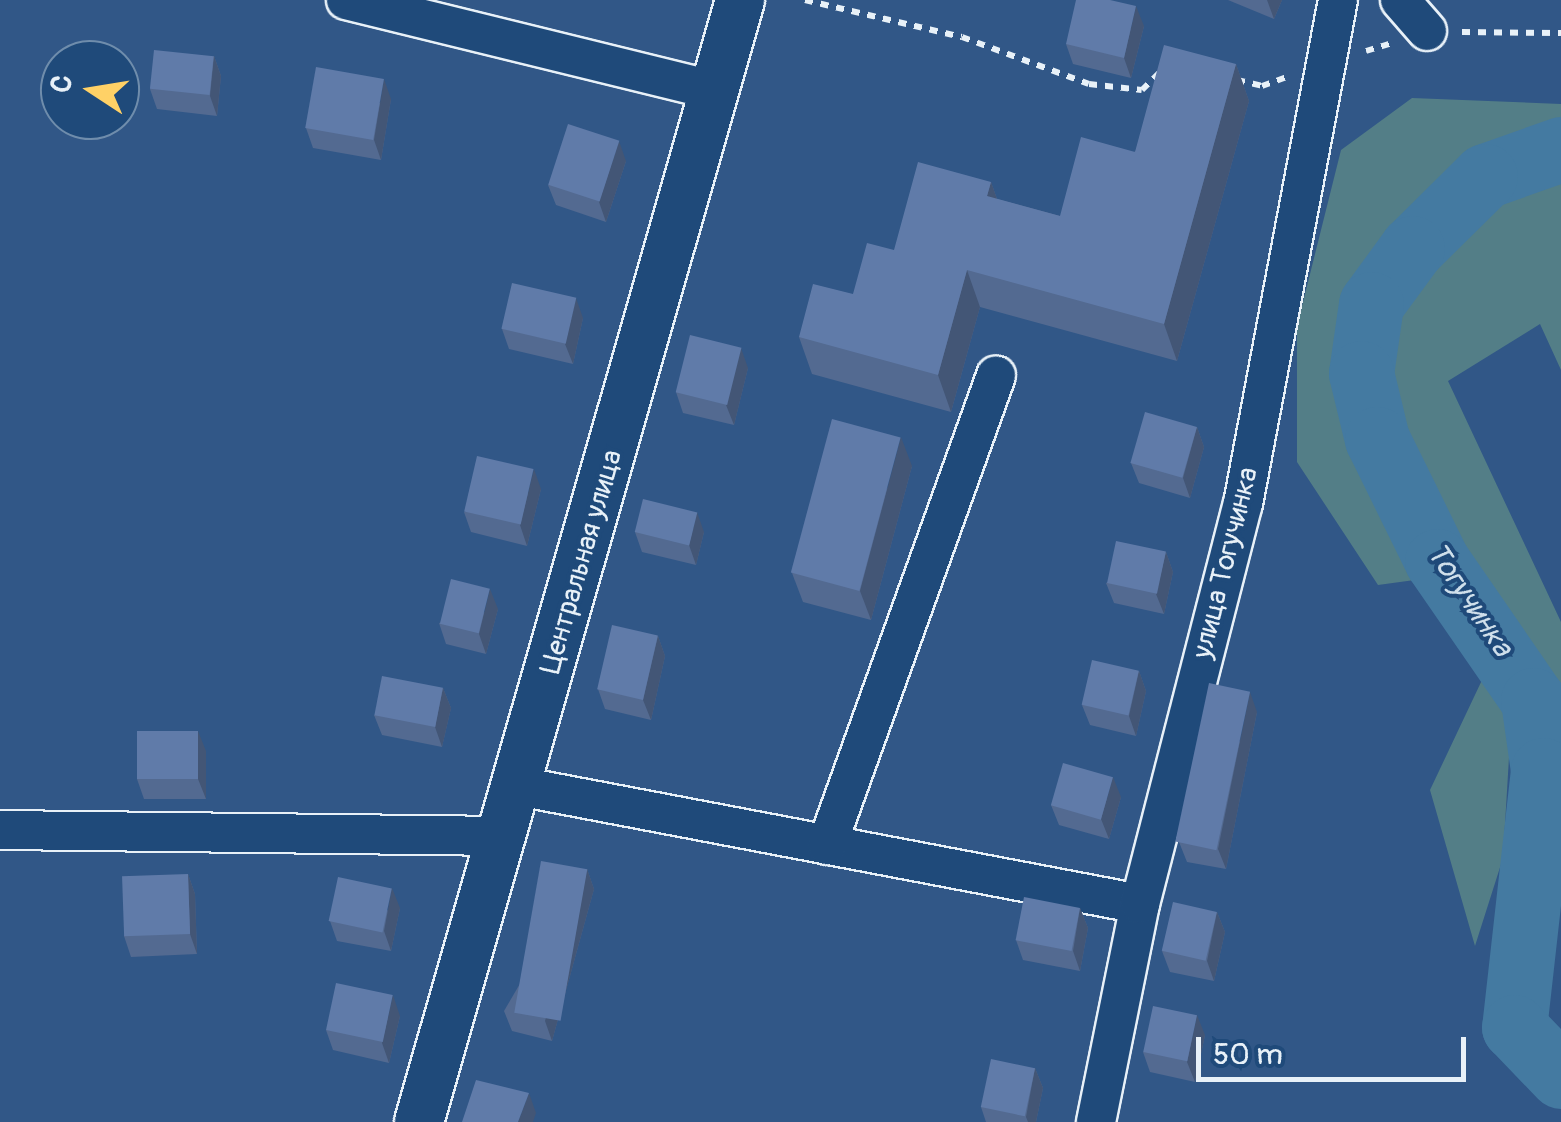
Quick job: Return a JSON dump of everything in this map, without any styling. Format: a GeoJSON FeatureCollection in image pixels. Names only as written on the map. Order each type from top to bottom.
{"type":"FeatureCollection","features":[{"type":"Feature","properties":{"kind":"main road","name":"Центральная улица"},"geometry":{"type":"LineString","coordinates":[[419,1122],[504,836],[740,0]]}},
{"type":"Feature","properties":{"kind":"street"},"geometry":{"type":"LineString","coordinates":[[346,0],[716,91]]}},
{"type":"Feature","properties":{"kind":"street","name":"улица Тогучинка"},"geometry":{"type":"LineString","coordinates":[[1096,1122],[1140,904],[1243,504],[1338,0]]}},
{"type":"Feature","properties":{"kind":"street"},"geometry":{"type":"LineString","coordinates":[[1400,0],[1427,31]]}},
{"type":"Feature","properties":{"kind":"street"},"geometry":{"type":"LineString","coordinates":[[827,845],[996,375]]}},
{"type":"Feature","properties":{"kind":"street"},"geometry":{"type":"LineString","coordinates":[[518,786],[1140,904]]}},
{"type":"Feature","properties":{"kind":"street"},"geometry":{"type":"LineString","coordinates":[[0,830],[504,836]]}},
{"type":"Feature","properties":{"kind":"path"},"geometry":{"type":"LineString","coordinates":[[805,0],[962,37],[1089,84],[1142,90],[1168,63]]}},
{"type":"Feature","properties":{"kind":"path"},"geometry":{"type":"LineString","coordinates":[[1224,76],[1262,86],[1427,31],[1561,32]]}},
{"type":"Feature","properties":{"kind":"green space"},"geometry":{"type":"Polygon","coordinates":[[[1412,98],[1561,104],[1561,370],[1540,324],[1448,381],[1561,622],[1561,758],[1533,669],[1512,707],[1503,858],[1475,946],[1430,790],[1500,642],[1422,579],[1378,585],[1297,462],[1297,326],[1341,150],[1412,98]]]}},
{"type":"Feature","properties":{"kind":"building"},"geometry":{"type":"Polygon","coordinates":[[[1076,0],[1110,0],[1136,6],[1124,58],[1066,44],[1076,0]]]}},
{"type":"Feature","properties":{"kind":"building"},"geometry":{"type":"Polygon","coordinates":[[[1164,45],[1236,64],[1164,324],[967,270],[938,375],[799,337],[813,284],[853,294],[867,243],[894,250],[918,162],[991,182],[987,196],[1060,216],[1081,137],[1135,152],[1164,45]]]}},
{"type":"Feature","properties":{"kind":"building"},"geometry":{"type":"Polygon","coordinates":[[[154,50],[214,56],[210,95],[150,89],[154,50]]]}},
{"type":"Feature","properties":{"kind":"building"},"geometry":{"type":"Polygon","coordinates":[[[316,67],[384,79],[373,140],[305,128],[316,67]]]}},
{"type":"Feature","properties":{"kind":"building"},"geometry":{"type":"Polygon","coordinates":[[[568,124],[619,141],[600,202],[548,185],[568,124]]]}},
{"type":"Feature","properties":{"kind":"building"},"geometry":{"type":"Polygon","coordinates":[[[512,283],[576,298],[566,344],[501,329],[512,283]]]}},
{"type":"Feature","properties":{"kind":"building"},"geometry":{"type":"Polygon","coordinates":[[[690,335],[741,348],[727,405],[676,392],[690,335]]]}},
{"type":"Feature","properties":{"kind":"building"},"geometry":{"type":"Polygon","coordinates":[[[1145,412],[1197,427],[1182,478],[1130,463],[1145,412]]]}},
{"type":"Feature","properties":{"kind":"building"},"geometry":{"type":"Polygon","coordinates":[[[832,419],[901,437],[859,591],[791,573],[832,419]]]}},
{"type":"Feature","properties":{"kind":"building"},"geometry":{"type":"Polygon","coordinates":[[[477,456],[534,469],[521,525],[464,512],[477,456]]]}},
{"type":"Feature","properties":{"kind":"building"},"geometry":{"type":"Polygon","coordinates":[[[643,499],[697,513],[689,546],[635,532],[643,499]]]}},
{"type":"Feature","properties":{"kind":"building"},"geometry":{"type":"Polygon","coordinates":[[[1116,541],[1166,552],[1157,594],[1107,583],[1116,541]]]}},
{"type":"Feature","properties":{"kind":"building"},"geometry":{"type":"Polygon","coordinates":[[[451,579],[490,589],[479,633],[440,624],[451,579]]]}},
{"type":"Feature","properties":{"kind":"building"},"geometry":{"type":"Polygon","coordinates":[[[612,625],[658,636],[643,700],[597,689],[612,625]]]}},
{"type":"Feature","properties":{"kind":"building"},"geometry":{"type":"Polygon","coordinates":[[[1092,660],[1139,671],[1128,716],[1082,705],[1092,660]]]}},
{"type":"Feature","properties":{"kind":"building"},"geometry":{"type":"Polygon","coordinates":[[[382,676],[443,688],[435,727],[374,715],[382,676]]]}},
{"type":"Feature","properties":{"kind":"building"},"geometry":{"type":"Polygon","coordinates":[[[1209,683],[1250,692],[1216,850],[1175,841],[1209,683]]]}},
{"type":"Feature","properties":{"kind":"building"},"geometry":{"type":"Polygon","coordinates":[[[137,731],[198,731],[198,779],[137,779],[137,731]]]}},
{"type":"Feature","properties":{"kind":"building"},"geometry":{"type":"Polygon","coordinates":[[[1063,763],[1113,777],[1101,820],[1051,805],[1063,763]]]}},
{"type":"Feature","properties":{"kind":"building"},"geometry":{"type":"Polygon","coordinates":[[[541,861],[587,869],[561,1021],[514,1013],[541,861]]]}},
{"type":"Feature","properties":{"kind":"building"},"geometry":{"type":"Polygon","coordinates":[[[188,874],[190,934],[124,936],[122,876],[188,874]]]}},
{"type":"Feature","properties":{"kind":"building"},"geometry":{"type":"Polygon","coordinates":[[[338,877],[392,888],[382,932],[329,921],[338,877]]]}},
{"type":"Feature","properties":{"kind":"building"},"geometry":{"type":"Polygon","coordinates":[[[1024,897],[1080,908],[1072,951],[1016,940],[1024,897]]]}},
{"type":"Feature","properties":{"kind":"building"},"geometry":{"type":"Polygon","coordinates":[[[1173,902],[1217,912],[1206,961],[1162,951],[1173,902]]]}},
{"type":"Feature","properties":{"kind":"building"},"geometry":{"type":"Polygon","coordinates":[[[336,983],[393,995],[383,1042],[326,1030],[336,983]]]}},
{"type":"Feature","properties":{"kind":"building"},"geometry":{"type":"Polygon","coordinates":[[[1153,1006],[1197,1015],[1187,1061],[1143,1052],[1153,1006]]]}},
{"type":"Feature","properties":{"kind":"building"},"geometry":{"type":"Polygon","coordinates":[[[991,1059],[1035,1068],[1025,1116],[981,1107],[991,1059]]]}},
{"type":"Feature","properties":{"kind":"building"},"geometry":{"type":"Polygon","coordinates":[[[476,1080],[529,1093],[518,1122],[462,1122],[476,1080]]]}},
{"type":"Feature","properties":{"kind":"waterway","name":"Тогучинка"},"geometry":{"type":"LineString","coordinates":[[1561,149],[1485,176],[1412,248],[1371,304],[1361,373],[1377,439],[1437,561],[1533,700],[1543,770],[1514,1027],[1561,1076]]}}]}
